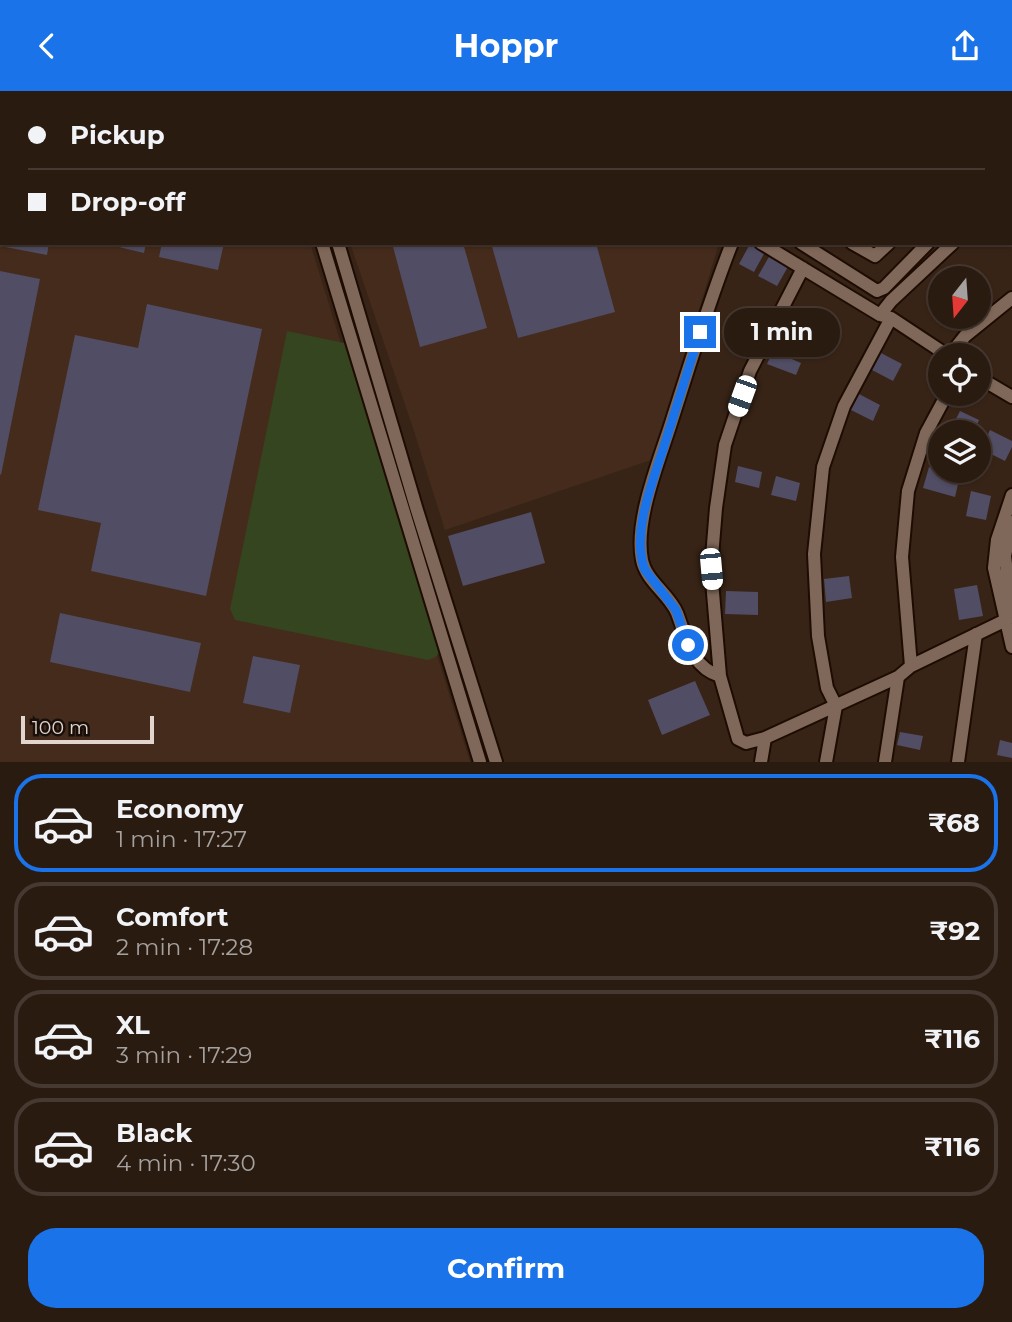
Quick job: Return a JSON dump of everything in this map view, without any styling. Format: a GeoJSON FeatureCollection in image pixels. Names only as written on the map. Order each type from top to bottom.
{"type":"FeatureCollection","features":[{"type":"Feature","properties":{"kind":"street"},"geometry":{"type":"LineString","coordinates":[[323,245],[496,762]]}},
{"type":"Feature","properties":{"kind":"street"},"geometry":{"type":"LineString","coordinates":[[339,245],[397,468],[480,762]]}},
{"type":"Feature","properties":{"kind":"street"},"geometry":{"type":"LineString","coordinates":[[720,675],[703,668],[689,648],[676,610],[645,570],[640,536],[649,490],[713,292],[731,245]]}},
{"type":"Feature","properties":{"kind":"street"},"geometry":{"type":"LineString","coordinates":[[764,245],[928,343]]}},
{"type":"Feature","properties":{"kind":"street"},"geometry":{"type":"LineString","coordinates":[[804,245],[877,291],[884,288],[926,245]]}},
{"type":"Feature","properties":{"kind":"street"},"geometry":{"type":"LineString","coordinates":[[856,245],[875,256],[887,245]]}},
{"type":"Feature","properties":{"kind":"street"},"geometry":{"type":"LineString","coordinates":[[825,762],[836,706],[827,688],[818,636],[814,554],[823,467],[844,406],[885,317],[901,292],[951,245]]}},
{"type":"Feature","properties":{"kind":"street"},"geometry":{"type":"LineString","coordinates":[[803,268],[750,371],[724,445],[711,569],[720,675],[738,739],[747,743],[765,738],[898,677],[911,666],[1010,617]]}},
{"type":"Feature","properties":{"kind":"street"},"geometry":{"type":"LineString","coordinates":[[959,343],[1012,298]]}},
{"type":"Feature","properties":{"kind":"street"},"geometry":{"type":"LineString","coordinates":[[991,385],[1012,397]]}},
{"type":"Feature","properties":{"kind":"street"},"geometry":{"type":"LineString","coordinates":[[911,666],[902,557],[908,491],[926,433],[941,406]]}},
{"type":"Feature","properties":{"kind":"street"},"geometry":{"type":"LineString","coordinates":[[1010,617],[995,568],[995,555],[997,540],[1012,495]]}},
{"type":"Feature","properties":{"kind":"street"},"geometry":{"type":"LineString","coordinates":[[1012,522],[1005,556],[1012,647]]}},
{"type":"Feature","properties":{"kind":"street"},"geometry":{"type":"LineString","coordinates":[[958,762],[976,634]]}},
{"type":"Feature","properties":{"kind":"street"},"geometry":{"type":"LineString","coordinates":[[885,762],[898,677]]}},
{"type":"Feature","properties":{"kind":"street"},"geometry":{"type":"LineString","coordinates":[[761,762],[765,738]]}},
{"type":"Feature","properties":{"kind":"shaded area"},"geometry":{"type":"Polygon","coordinates":[[[0,245],[311,245],[470,762],[0,762],[0,245]]]}},
{"type":"Feature","properties":{"kind":"shaded area"},"geometry":{"type":"Polygon","coordinates":[[[351,245],[718,245],[654,459],[445,530],[351,245]]]}},
{"type":"Feature","properties":{"kind":"green space"},"geometry":{"type":"Polygon","coordinates":[[[287,331],[344,343],[439,646],[438,654],[434,658],[428,660],[235,620],[230,609],[287,331]]]}},
{"type":"Feature","properties":{"kind":"building"},"geometry":{"type":"Polygon","coordinates":[[[0,245],[49,245],[47,255],[0,245]]]}},
{"type":"Feature","properties":{"kind":"building"},"geometry":{"type":"Polygon","coordinates":[[[110,245],[146,245],[144,253],[110,245]]]}},
{"type":"Feature","properties":{"kind":"building"},"geometry":{"type":"Polygon","coordinates":[[[162,245],[224,245],[218,270],[159,257],[162,245]]]}},
{"type":"Feature","properties":{"kind":"building"},"geometry":{"type":"Polygon","coordinates":[[[393,245],[464,245],[487,328],[420,347],[393,245]]]}},
{"type":"Feature","properties":{"kind":"building"},"geometry":{"type":"Polygon","coordinates":[[[492,245],[597,245],[615,312],[518,338],[492,245]]]}},
{"type":"Feature","properties":{"kind":"building"},"geometry":{"type":"Polygon","coordinates":[[[749,245],[765,252],[754,272],[739,264],[749,245]]]}},
{"type":"Feature","properties":{"kind":"building"},"geometry":{"type":"Polygon","coordinates":[[[770,255],[789,265],[777,286],[758,276],[770,255]]]}},
{"type":"Feature","properties":{"kind":"building"},"geometry":{"type":"Polygon","coordinates":[[[0,271],[40,279],[1,475],[0,474],[0,271]]]}},
{"type":"Feature","properties":{"kind":"building"},"geometry":{"type":"Polygon","coordinates":[[[147,304],[262,329],[206,596],[91,571],[101,523],[38,510],[75,335],[138,348],[147,304]]]}},
{"type":"Feature","properties":{"kind":"building"},"geometry":{"type":"Polygon","coordinates":[[[789,336],[808,344],[803,358],[784,351],[789,336]]]}},
{"type":"Feature","properties":{"kind":"building"},"geometry":{"type":"Polygon","coordinates":[[[773,351],[801,363],[796,375],[767,364],[773,351]]]}},
{"type":"Feature","properties":{"kind":"building"},"geometry":{"type":"Polygon","coordinates":[[[881,353],[902,364],[893,381],[872,370],[881,353]]]}},
{"type":"Feature","properties":{"kind":"building"},"geometry":{"type":"Polygon","coordinates":[[[859,394],[880,405],[873,421],[851,410],[859,394]]]}},
{"type":"Feature","properties":{"kind":"building"},"geometry":{"type":"Polygon","coordinates":[[[960,411],[979,420],[956,420],[960,411]]]}},
{"type":"Feature","properties":{"kind":"building"},"geometry":{"type":"Polygon","coordinates":[[[991,430],[1012,441],[1005,461],[991,454],[991,430]]]}},
{"type":"Feature","properties":{"kind":"building"},"geometry":{"type":"Polygon","coordinates":[[[738,466],[762,472],[759,488],[735,482],[738,466]]]}},
{"type":"Feature","properties":{"kind":"building"},"geometry":{"type":"Polygon","coordinates":[[[928,470],[928,483],[958,483],[955,497],[923,488],[928,470]]]}},
{"type":"Feature","properties":{"kind":"building"},"geometry":{"type":"Polygon","coordinates":[[[776,476],[800,483],[796,501],[771,495],[776,476]]]}},
{"type":"Feature","properties":{"kind":"building"},"geometry":{"type":"Polygon","coordinates":[[[971,491],[991,496],[986,520],[966,516],[971,491]]]}},
{"type":"Feature","properties":{"kind":"building"},"geometry":{"type":"Polygon","coordinates":[[[531,512],[545,563],[463,586],[448,536],[531,512]]]}},
{"type":"Feature","properties":{"kind":"building"},"geometry":{"type":"Polygon","coordinates":[[[849,576],[852,598],[826,602],[824,579],[849,576]]]}},
{"type":"Feature","properties":{"kind":"building"},"geometry":{"type":"Polygon","coordinates":[[[977,585],[983,616],[959,620],[954,589],[977,585]]]}},
{"type":"Feature","properties":{"kind":"building"},"geometry":{"type":"Polygon","coordinates":[[[726,591],[758,592],[758,615],[725,614],[726,591]]]}},
{"type":"Feature","properties":{"kind":"building"},"geometry":{"type":"Polygon","coordinates":[[[60,613],[201,643],[190,692],[50,662],[60,613]]]}},
{"type":"Feature","properties":{"kind":"building"},"geometry":{"type":"Polygon","coordinates":[[[253,656],[300,665],[290,713],[243,703],[253,656]]]}},
{"type":"Feature","properties":{"kind":"building"},"geometry":{"type":"Polygon","coordinates":[[[695,681],[710,715],[662,735],[648,700],[695,681]]]}},
{"type":"Feature","properties":{"kind":"building"},"geometry":{"type":"Polygon","coordinates":[[[900,732],[923,736],[920,750],[897,745],[900,732]]]}},
{"type":"Feature","properties":{"kind":"building"},"geometry":{"type":"Polygon","coordinates":[[[1000,740],[1012,743],[1012,758],[997,755],[1000,740]]]}},
{"type":"Feature","properties":{"kind":"route"},"geometry":{"type":"LineString","coordinates":[[688,645],[676,610],[645,570],[640,536],[649,490],[700,332]]}}]}
